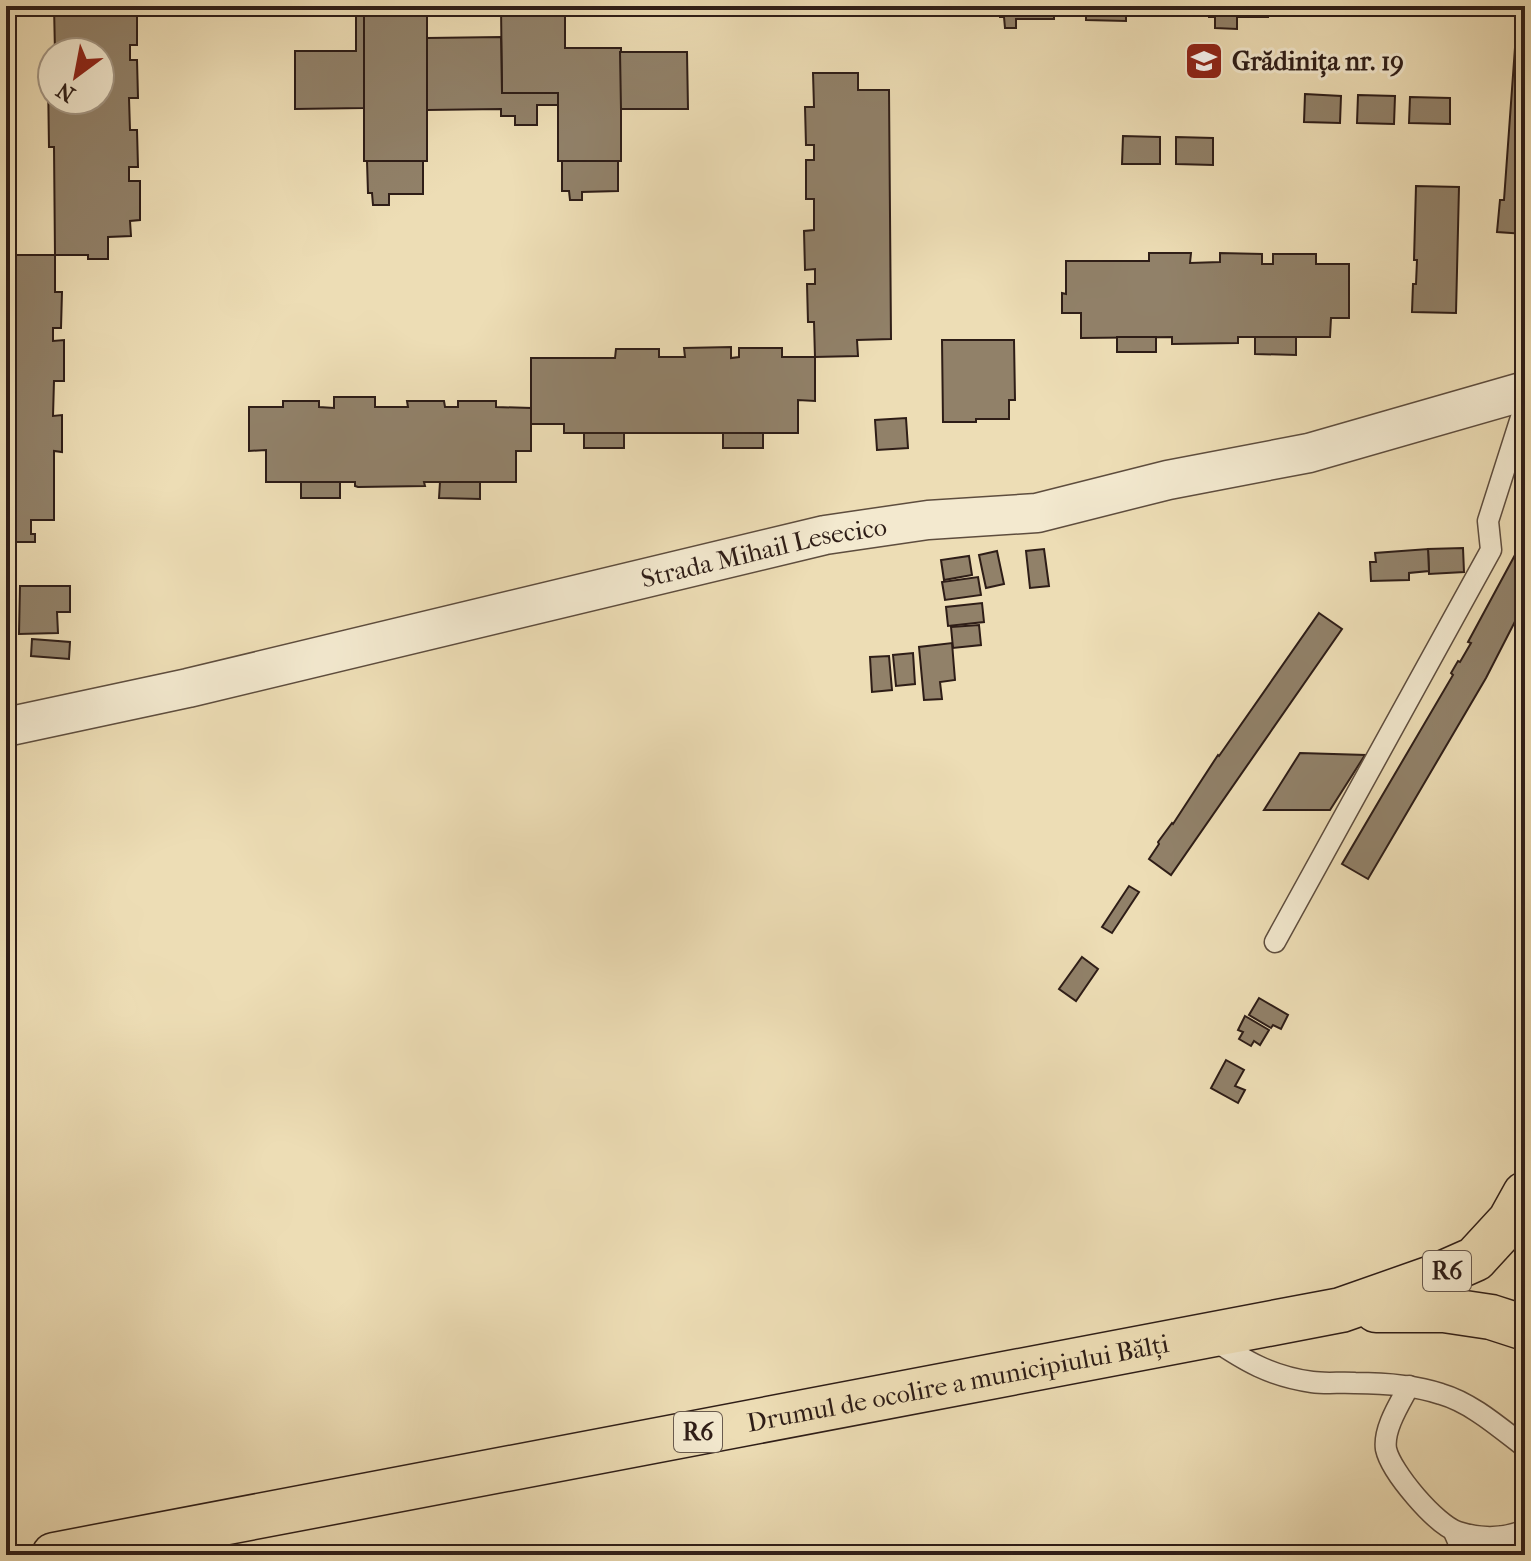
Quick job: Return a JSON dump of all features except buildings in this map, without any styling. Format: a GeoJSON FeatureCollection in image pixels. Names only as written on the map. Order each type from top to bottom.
{"type":"FeatureCollection","features":[{"type":"Feature","properties":{"kind":"highway","name":"Drumul de ocolire a municipiului Bălți"},"geometry":{"type":"LineString","coordinates":[[54,1555],[1341,1310],[1432,1278],[1475,1259],[1510,1221],[1525,1194]]}},
{"type":"Feature","properties":{"kind":"highway","name":"Drumul de ocolire a municipiului Bălți"},"geometry":{"type":"LineString","coordinates":[[1341,1310],[1444,1310],[1491,1317],[1525,1328]]}},
{"type":"Feature","properties":{"kind":"street","name":"Strada Mihail Lesecico"},"geometry":{"type":"LineString","coordinates":[[6,727],[203,685],[825,535],[928,520],[1037,513],[1168,480],[1309,453],[1525,391]]}},
{"type":"Feature","properties":{"kind":"lane"},"geometry":{"type":"LineString","coordinates":[[1275,942],[1491,550],[1488,521],[1525,405]]}},
{"type":"Feature","properties":{"kind":"lane"},"geometry":{"type":"LineString","coordinates":[[1208,1335],[1245,1361],[1284,1377],[1315,1383],[1409,1386],[1445,1395],[1486,1417],[1525,1447]]}},
{"type":"Feature","properties":{"kind":"lane"},"geometry":{"type":"LineString","coordinates":[[1409,1386],[1391,1419],[1386,1447],[1397,1474],[1425,1506],[1454,1532],[1464,1555]]}},
{"type":"Feature","properties":{"kind":"lane"},"geometry":{"type":"LineString","coordinates":[[1454,1532],[1487,1538],[1525,1530]]}},
{"type":"Feature","properties":{"kind":"place","name":"Grădinița nr. 19"},"geometry":{"type":"Point","coordinates":[1204,61]}}]}
